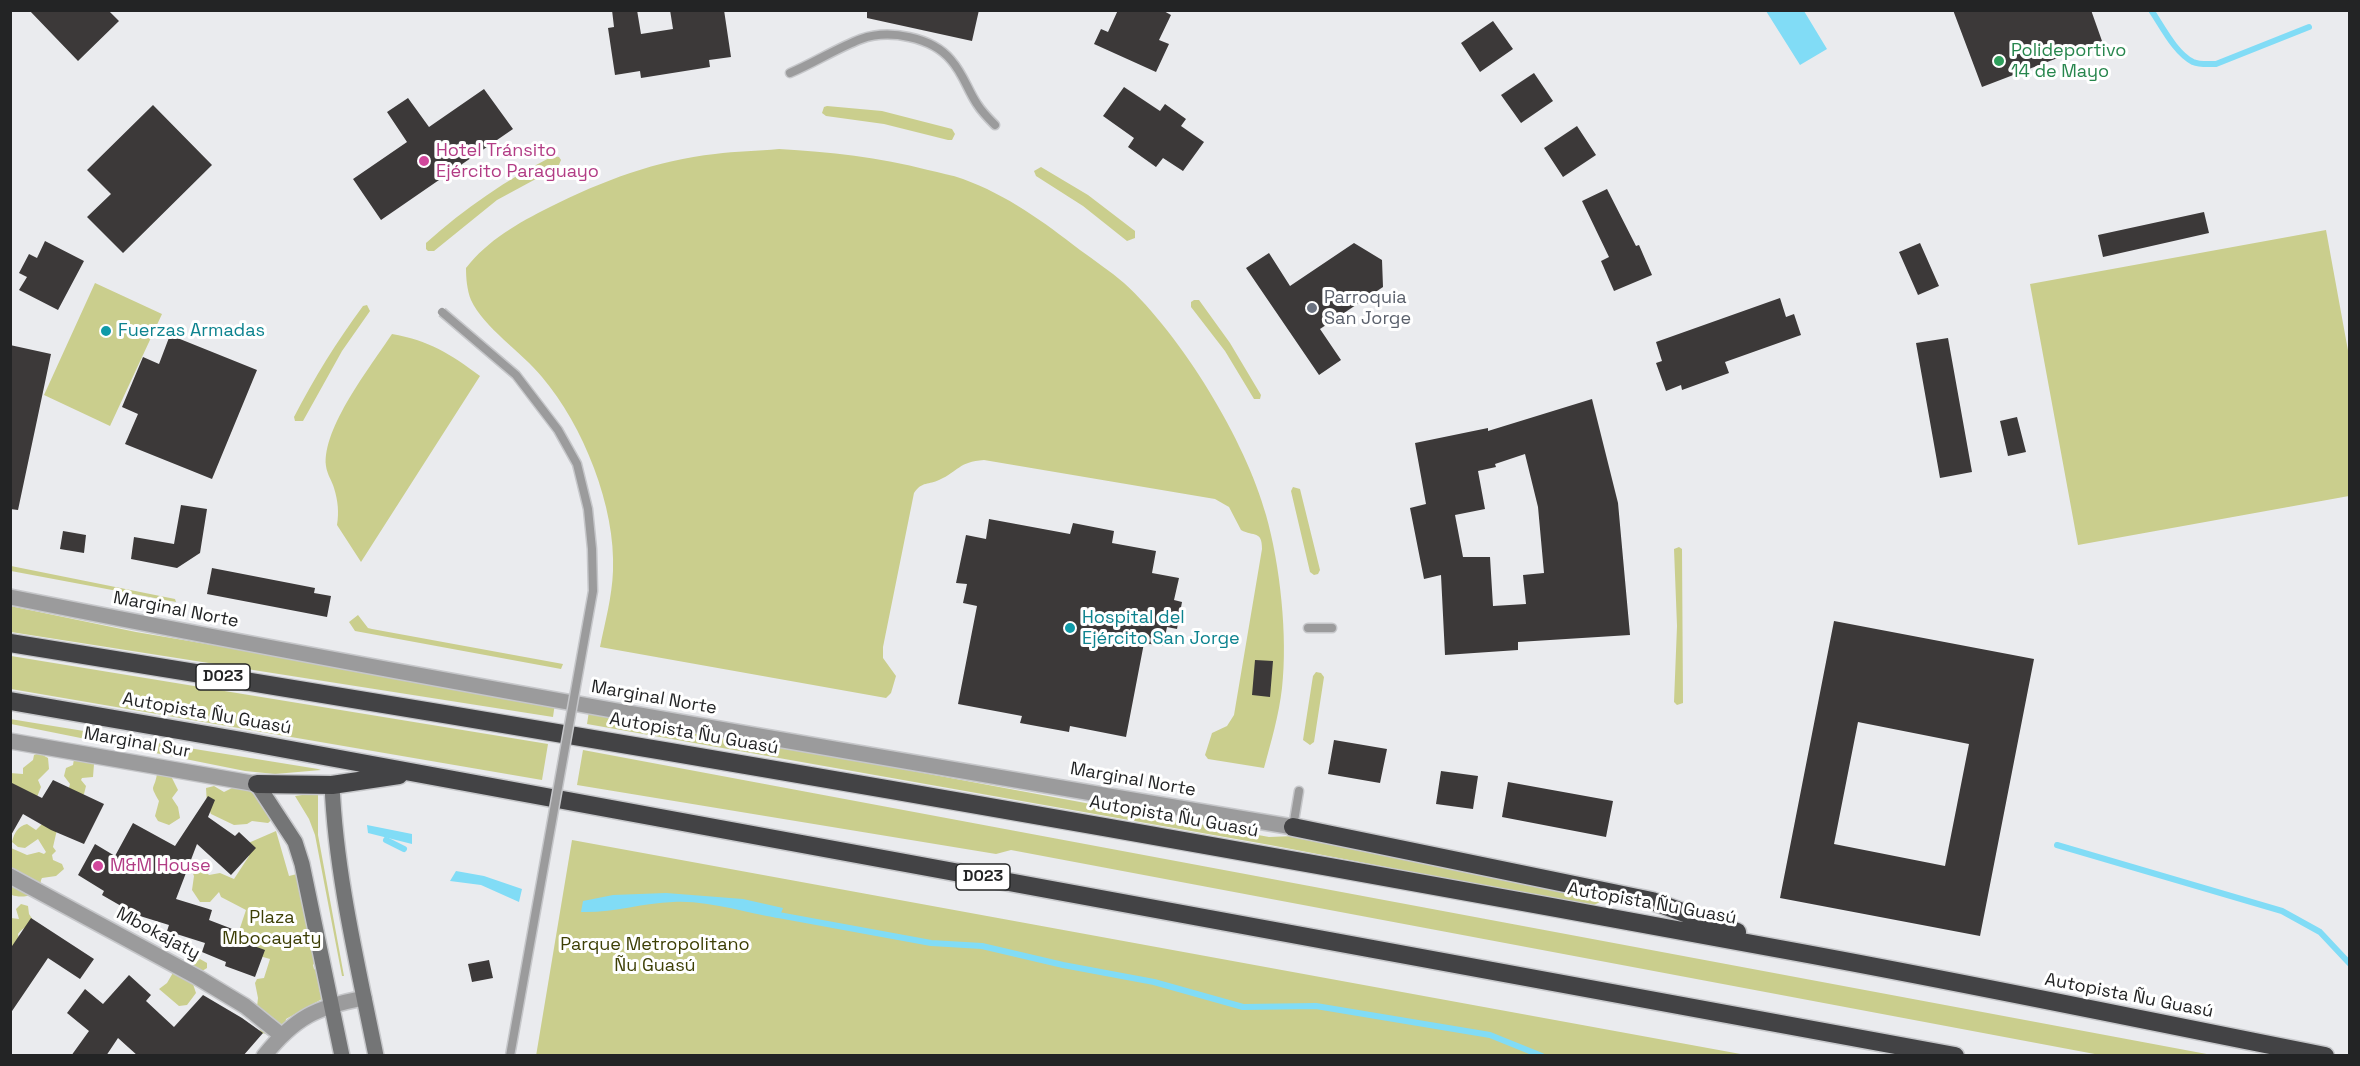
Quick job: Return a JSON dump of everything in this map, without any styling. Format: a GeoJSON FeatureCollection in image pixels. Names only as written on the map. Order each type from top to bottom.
{"type":"FeatureCollection","features":[{"type":"Feature","properties":{"kind":"highway","name":"Autopista Ñu Guasú"},"geometry":{"type":"LineString","coordinates":[[10,643],[447,713],[1070,820],[1787,950],[2325,1056]]}},
{"type":"Feature","properties":{"kind":"highway","name":"Autopista Ñu Guasú"},"geometry":{"type":"LineString","coordinates":[[10,701],[414,772],[1955,1056]]}},
{"type":"Feature","properties":{"kind":"highway"},"geometry":{"type":"LineString","coordinates":[[257,784],[332,785],[414,772]]}},
{"type":"Feature","properties":{"kind":"highway"},"geometry":{"type":"LineString","coordinates":[[1293,827],[1652,901],[1787,950]]}},
{"type":"Feature","properties":{"kind":"main road"},"geometry":{"type":"LineString","coordinates":[[257,784],[295,842],[302,864],[342,1056]]}},
{"type":"Feature","properties":{"kind":"main road"},"geometry":{"type":"LineString","coordinates":[[332,785],[336,839],[345,897],[376,1056]]}},
{"type":"Feature","properties":{"kind":"street","name":"Marginal Norte"},"geometry":{"type":"LineString","coordinates":[[10,597],[751,735],[1293,827]]}},
{"type":"Feature","properties":{"kind":"street","name":"Marginal Sur"},"geometry":{"type":"LineString","coordinates":[[10,741],[257,784]]}},
{"type":"Feature","properties":{"kind":"street","name":"Mbokajaty"},"geometry":{"type":"LineString","coordinates":[[10,876],[197,977],[245,1006],[281,1035]]}},
{"type":"Feature","properties":{"kind":"street"},"geometry":{"type":"LineString","coordinates":[[264,1056],[281,1035],[309,1015],[332,1004],[364,998]]}},
{"type":"Feature","properties":{"kind":"lane"},"geometry":{"type":"LineString","coordinates":[[790,73],[862,38],[896,35],[916,39],[930,44],[949,58],[964,77],[976,104],[995,125]]}},
{"type":"Feature","properties":{"kind":"lane"},"geometry":{"type":"LineString","coordinates":[[442,312],[516,375],[558,430],[577,464],[588,509],[592,549],[593,591],[510,1056]]}},
{"type":"Feature","properties":{"kind":"lane"},"geometry":{"type":"LineString","coordinates":[[1308,628],[1332,628]]}},
{"type":"Feature","properties":{"kind":"lane"},"geometry":{"type":"LineString","coordinates":[[1293,827],[1299,791]]}},
{"type":"Feature","properties":{"kind":"green space"},"geometry":{"type":"Polygon","coordinates":[[[824,107],[882,111],[952,129],[955,134],[952,140],[948,140],[884,124],[826,116],[822,113],[824,107]]]}},
{"type":"Feature","properties":{"kind":"green space"},"geometry":{"type":"Polygon","coordinates":[[[779,149],[873,158],[955,176],[979,185],[1053,229],[1113,274],[1146,305],[1167,331],[1189,360],[1227,423],[1256,486],[1271,534],[1282,601],[1284,668],[1279,708],[1264,768],[1208,759],[1205,755],[1212,733],[1227,726],[1234,715],[1262,549],[1259,536],[1241,530],[1229,507],[1215,499],[984,460],[964,465],[946,477],[920,487],[914,493],[883,647],[883,658],[896,676],[891,693],[886,698],[600,647],[613,571],[609,520],[594,468],[571,419],[557,396],[534,368],[484,320],[477,310],[471,300],[466,268],[484,249],[515,226],[610,180],[693,157],[779,149]]]}},
{"type":"Feature","properties":{"kind":"green space"},"geometry":{"type":"Polygon","coordinates":[[[553,156],[561,160],[558,167],[497,200],[434,251],[426,249],[426,243],[471,206],[553,156]]]}},
{"type":"Feature","properties":{"kind":"green space"},"geometry":{"type":"Polygon","coordinates":[[[1041,167],[1088,195],[1135,231],[1135,238],[1127,241],[1083,206],[1036,176],[1034,171],[1041,167]]]}},
{"type":"Feature","properties":{"kind":"green space"},"geometry":{"type":"Polygon","coordinates":[[[2326,230],[2349,356],[2349,496],[2078,545],[2030,284],[2326,230]]]}},
{"type":"Feature","properties":{"kind":"green space"},"geometry":{"type":"Polygon","coordinates":[[[95,283],[162,314],[110,426],[44,395],[95,283]]]}},
{"type":"Feature","properties":{"kind":"green space"},"geometry":{"type":"Polygon","coordinates":[[[1199,300],[1230,343],[1261,395],[1260,399],[1254,399],[1225,351],[1191,307],[1191,302],[1199,300]]]}},
{"type":"Feature","properties":{"kind":"green space"},"geometry":{"type":"Polygon","coordinates":[[[367,305],[370,311],[342,351],[303,421],[295,421],[294,417],[326,360],[363,306],[367,305]]]}},
{"type":"Feature","properties":{"kind":"green space"},"geometry":{"type":"Polygon","coordinates":[[[392,334],[417,340],[439,349],[480,376],[361,562],[337,525],[337,502],[326,466],[327,451],[332,434],[350,398],[392,334]]]}},
{"type":"Feature","properties":{"kind":"green space"},"geometry":{"type":"Polygon","coordinates":[[[1293,487],[1300,489],[1320,570],[1318,574],[1314,575],[1310,572],[1291,491],[1293,487]]]}},
{"type":"Feature","properties":{"kind":"green space"},"geometry":{"type":"Polygon","coordinates":[[[1679,547],[1682,549],[1683,703],[1677,705],[1674,702],[1677,626],[1674,549],[1679,547]]]}},
{"type":"Feature","properties":{"kind":"green space"},"geometry":{"type":"Polygon","coordinates":[[[11,566],[175,599],[176,602],[11,571],[11,566]]]}},
{"type":"Feature","properties":{"kind":"green space"},"geometry":{"type":"Polygon","coordinates":[[[10,606],[136,632],[555,703],[553,717],[11,632],[10,606]]]}},
{"type":"Feature","properties":{"kind":"green space"},"geometry":{"type":"Polygon","coordinates":[[[358,615],[368,628],[372,629],[563,664],[561,669],[355,631],[349,622],[358,615]]]}},
{"type":"Feature","properties":{"kind":"green space"},"geometry":{"type":"Polygon","coordinates":[[[11,656],[548,744],[542,780],[11,689],[11,656]]]}},
{"type":"Feature","properties":{"kind":"green space"},"geometry":{"type":"Polygon","coordinates":[[[1316,672],[1321,673],[1324,677],[1314,742],[1310,745],[1303,740],[1313,676],[1316,672]]]}},
{"type":"Feature","properties":{"kind":"green space"},"geometry":{"type":"Polygon","coordinates":[[[589,711],[1269,837],[1295,836],[1599,899],[1600,902],[1592,906],[1270,845],[587,724],[589,711]]]}},
{"type":"Feature","properties":{"kind":"green space"},"geometry":{"type":"Polygon","coordinates":[[[10,719],[321,770],[275,774],[245,771],[11,724],[10,719]]]}},
{"type":"Feature","properties":{"kind":"green space"},"geometry":{"type":"Polygon","coordinates":[[[583,750],[2212,1055],[2100,1055],[1011,850],[996,854],[577,785],[583,750]]]}},
{"type":"Feature","properties":{"kind":"green space"},"geometry":{"type":"Polygon","coordinates":[[[39,753],[48,758],[49,769],[38,780],[41,787],[37,797],[11,805],[10,773],[23,774],[23,768],[33,760],[34,755],[39,753]]]}},
{"type":"Feature","properties":{"kind":"green space"},"geometry":{"type":"Polygon","coordinates":[[[74,759],[94,764],[93,777],[81,780],[86,786],[84,794],[80,797],[68,791],[70,784],[64,776],[66,768],[73,765],[74,759]]]}},
{"type":"Feature","properties":{"kind":"green space"},"geometry":{"type":"Polygon","coordinates":[[[157,774],[170,774],[178,790],[172,798],[178,807],[180,818],[169,825],[158,821],[155,816],[159,801],[153,788],[157,774]]]}},
{"type":"Feature","properties":{"kind":"green space"},"geometry":{"type":"Polygon","coordinates":[[[214,786],[224,792],[234,787],[260,789],[274,818],[268,823],[252,821],[247,824],[234,825],[211,814],[207,805],[206,788],[214,786]]]}},
{"type":"Feature","properties":{"kind":"green space"},"geometry":{"type":"Polygon","coordinates":[[[318,794],[318,835],[344,976],[342,976],[315,835],[309,819],[295,796],[318,794]]]}},
{"type":"Feature","properties":{"kind":"green space"},"geometry":{"type":"Polygon","coordinates":[[[48,818],[59,821],[53,847],[56,851],[52,855],[53,860],[62,864],[64,869],[56,876],[42,878],[40,888],[31,895],[12,895],[11,848],[27,855],[46,852],[38,839],[25,848],[18,847],[12,842],[14,836],[24,825],[27,824],[36,830],[48,818]]]}},
{"type":"Feature","properties":{"kind":"green space","name":"Plaza Mbocayaty"},"geometry":{"type":"Polygon","coordinates":[[[276,831],[289,876],[297,874],[316,961],[313,965],[314,969],[320,972],[319,989],[322,999],[286,1019],[285,1026],[275,1035],[261,1033],[256,1016],[258,998],[255,983],[257,979],[264,978],[270,959],[242,951],[240,928],[246,910],[221,897],[219,892],[210,902],[200,902],[192,890],[194,876],[190,867],[193,862],[198,863],[209,875],[220,873],[234,879],[249,856],[246,844],[276,831]]]}},
{"type":"Feature","properties":{"kind":"green space","name":"Parque Metropolitano Ñu Guasú"},"geometry":{"type":"Polygon","coordinates":[[[572,840],[1746,1055],[536,1056],[572,840]]]}},
{"type":"Feature","properties":{"kind":"green space"},"geometry":{"type":"Polygon","coordinates":[[[21,904],[28,906],[33,920],[18,934],[19,939],[11,950],[11,918],[19,919],[16,909],[21,904]]]}},
{"type":"Feature","properties":{"kind":"green space"},"geometry":{"type":"Polygon","coordinates":[[[200,959],[207,963],[207,968],[191,978],[196,993],[187,1005],[179,1006],[159,989],[167,983],[174,971],[191,972],[193,964],[200,959]]]}},
{"type":"Feature","properties":{"kind":"water"},"geometry":{"type":"Polygon","coordinates":[[[1766,11],[1804,11],[1827,49],[1800,65],[1766,11]]]}},
{"type":"Feature","properties":{"kind":"water"},"geometry":{"type":"Polygon","coordinates":[[[367,825],[412,834],[412,844],[368,833],[367,825]]]}},
{"type":"Feature","properties":{"kind":"water"},"geometry":{"type":"Polygon","coordinates":[[[456,871],[484,876],[522,889],[519,902],[481,885],[450,881],[456,871]]]}},
{"type":"Feature","properties":{"kind":"water"},"geometry":{"type":"Polygon","coordinates":[[[666,893],[743,899],[783,908],[779,918],[686,902],[581,912],[583,901],[613,895],[666,893]]]}},
{"type":"Feature","properties":{"kind":"building"},"geometry":{"type":"Polygon","coordinates":[[[29,10],[108,10],[119,21],[78,61],[29,10]]]}},
{"type":"Feature","properties":{"kind":"building"},"geometry":{"type":"Polygon","coordinates":[[[612,10],[637,10],[641,34],[673,29],[670,10],[724,10],[731,57],[709,60],[710,67],[641,78],[640,71],[615,75],[608,28],[614,27],[612,10]]]}},
{"type":"Feature","properties":{"kind":"building"},"geometry":{"type":"Polygon","coordinates":[[[867,10],[979,10],[972,41],[867,18],[867,10]]]}},
{"type":"Feature","properties":{"kind":"building"},"geometry":{"type":"Polygon","coordinates":[[[1118,10],[1162,10],[1171,15],[1159,40],[1169,44],[1156,72],[1094,44],[1101,29],[1108,32],[1118,10]]]}},
{"type":"Feature","properties":{"kind":"building","name":"Polideportivo 14 de Mayo"},"geometry":{"type":"Polygon","coordinates":[[[1953,10],[2091,10],[2102,41],[1982,87],[1953,10]]]}},
{"type":"Feature","properties":{"kind":"building"},"geometry":{"type":"Polygon","coordinates":[[[1493,21],[1513,49],[1480,72],[1461,43],[1493,21]]]}},
{"type":"Feature","properties":{"kind":"building"},"geometry":{"type":"Polygon","coordinates":[[[1534,73],[1553,101],[1521,123],[1501,95],[1534,73]]]}},
{"type":"Feature","properties":{"kind":"building"},"geometry":{"type":"Polygon","coordinates":[[[1124,87],[1160,111],[1165,104],[1186,119],[1181,126],[1204,142],[1183,171],[1163,158],[1156,167],[1128,147],[1134,138],[1103,116],[1124,87]]]}},
{"type":"Feature","properties":{"kind":"building","name":"Hotel Tránsito Ejército Paraguayo"},"geometry":{"type":"Polygon","coordinates":[[[484,89],[513,129],[381,220],[353,179],[407,142],[387,112],[408,98],[429,127],[484,89]]]}},
{"type":"Feature","properties":{"kind":"building"},"geometry":{"type":"Polygon","coordinates":[[[153,105],[212,165],[123,253],[87,217],[111,194],[87,170],[153,105]]]}},
{"type":"Feature","properties":{"kind":"building"},"geometry":{"type":"Polygon","coordinates":[[[1577,126],[1596,155],[1563,177],[1544,148],[1577,126]]]}},
{"type":"Feature","properties":{"kind":"building"},"geometry":{"type":"Polygon","coordinates":[[[1607,189],[1636,246],[1639,245],[1652,275],[1614,291],[1601,261],[1609,257],[1582,201],[1607,189]]]}},
{"type":"Feature","properties":{"kind":"building"},"geometry":{"type":"Polygon","coordinates":[[[2204,212],[2209,233],[2103,257],[2098,235],[2204,212]]]}},
{"type":"Feature","properties":{"kind":"building"},"geometry":{"type":"Polygon","coordinates":[[[45,241],[84,261],[58,310],[19,290],[27,277],[19,273],[29,254],[37,258],[45,241]]]}},
{"type":"Feature","properties":{"kind":"building","name":"Parroquia San Jorge"},"geometry":{"type":"Polygon","coordinates":[[[1354,243],[1382,260],[1383,287],[1320,329],[1341,360],[1319,375],[1246,268],[1269,253],[1290,286],[1354,243]]]}},
{"type":"Feature","properties":{"kind":"building"},"geometry":{"type":"Polygon","coordinates":[[[1920,243],[1939,286],[1918,295],[1899,252],[1920,243]]]}},
{"type":"Feature","properties":{"kind":"building"},"geometry":{"type":"Polygon","coordinates":[[[1780,298],[1786,317],[1794,314],[1801,335],[1725,362],[1729,373],[1682,390],[1681,385],[1666,391],[1656,363],[1662,361],[1656,342],[1780,298]]]}},
{"type":"Feature","properties":{"kind":"building"},"geometry":{"type":"Polygon","coordinates":[[[170,335],[257,370],[212,479],[125,444],[138,414],[122,407],[143,357],[159,364],[170,335]]]}},
{"type":"Feature","properties":{"kind":"building"},"geometry":{"type":"Polygon","coordinates":[[[1948,338],[1972,472],[1940,478],[1916,343],[1948,338]]]}},
{"type":"Feature","properties":{"kind":"building"},"geometry":{"type":"Polygon","coordinates":[[[10,345],[51,354],[18,510],[10,509],[10,345]]]}},
{"type":"Feature","properties":{"kind":"building"},"geometry":{"type":"Polygon","coordinates":[[[1592,399],[1618,503],[1630,635],[1518,642],[1518,650],[1445,655],[1441,575],[1424,579],[1410,508],[1426,504],[1415,443],[1488,428],[1488,431],[1592,399]],[[1525,454],[1495,464],[1496,467],[1478,471],[1485,509],[1455,515],[1463,557],[1490,557],[1493,606],[1526,604],[1523,575],[1544,573],[1538,507],[1525,454]]]}},
{"type":"Feature","properties":{"kind":"building"},"geometry":{"type":"Polygon","coordinates":[[[2017,417],[2026,452],[2008,456],[2000,421],[2017,417]]]}},
{"type":"Feature","properties":{"kind":"building"},"geometry":{"type":"Polygon","coordinates":[[[181,505],[207,509],[200,553],[177,568],[131,559],[134,537],[174,544],[181,505]]]}},
{"type":"Feature","properties":{"kind":"building","name":"Hospital del Ejército San Jorge"},"geometry":{"type":"Polygon","coordinates":[[[989,519],[1070,534],[1073,523],[1114,531],[1112,543],[1156,551],[1152,573],[1179,578],[1174,600],[1182,602],[1177,629],[1167,627],[1163,646],[1144,643],[1126,737],[1070,726],[1069,732],[1020,723],[1022,716],[958,704],[977,606],[963,603],[967,584],[956,583],[966,535],[986,539],[989,519]]]}},
{"type":"Feature","properties":{"kind":"building"},"geometry":{"type":"Polygon","coordinates":[[[63,531],[86,535],[84,553],[60,549],[63,531]]]}},
{"type":"Feature","properties":{"kind":"building"},"geometry":{"type":"Polygon","coordinates":[[[212,568],[315,588],[314,593],[331,596],[327,617],[207,594],[212,568]]]}},
{"type":"Feature","properties":{"kind":"building"},"geometry":{"type":"Polygon","coordinates":[[[1834,621],[2034,659],[1980,936],[1780,898],[1834,621]],[[1858,722],[1834,844],[1945,866],[1969,744],[1858,722]]]}},
{"type":"Feature","properties":{"kind":"building"},"geometry":{"type":"Polygon","coordinates":[[[1255,660],[1273,661],[1270,697],[1252,695],[1255,660]]]}},
{"type":"Feature","properties":{"kind":"building"},"geometry":{"type":"Polygon","coordinates":[[[1334,740],[1387,749],[1380,783],[1328,774],[1334,740]]]}},
{"type":"Feature","properties":{"kind":"building"},"geometry":{"type":"Polygon","coordinates":[[[1441,771],[1478,776],[1473,809],[1436,804],[1441,771]]]}},
{"type":"Feature","properties":{"kind":"building"},"geometry":{"type":"Polygon","coordinates":[[[53,780],[104,804],[84,844],[51,830],[23,814],[10,837],[10,782],[42,798],[53,780]]]}},
{"type":"Feature","properties":{"kind":"building"},"geometry":{"type":"Polygon","coordinates":[[[1508,782],[1613,801],[1606,837],[1502,817],[1508,782]]]}},
{"type":"Feature","properties":{"kind":"building"},"geometry":{"type":"Polygon","coordinates":[[[208,796],[215,800],[208,817],[235,836],[239,832],[256,848],[231,875],[197,844],[176,899],[212,910],[209,920],[235,930],[232,938],[265,950],[255,977],[225,966],[226,962],[202,952],[205,943],[167,931],[169,925],[127,912],[128,910],[102,895],[104,891],[78,875],[95,844],[115,856],[133,823],[175,846],[208,796]]]}},
{"type":"Feature","properties":{"kind":"building"},"geometry":{"type":"Polygon","coordinates":[[[31,918],[94,959],[80,979],[48,958],[10,1014],[10,949],[31,918]]]}},
{"type":"Feature","properties":{"kind":"building"},"geometry":{"type":"Polygon","coordinates":[[[489,960],[493,978],[472,982],[468,964],[489,960]]]}},
{"type":"Feature","properties":{"kind":"building"},"geometry":{"type":"Polygon","coordinates":[[[129,975],[151,995],[146,1001],[174,1027],[203,995],[263,1033],[243,1056],[138,1056],[118,1038],[106,1056],[71,1056],[89,1031],[67,1013],[85,989],[103,1004],[129,975]]]}},
{"type":"Feature","properties":{"kind":"waterway"},"geometry":{"type":"LineString","coordinates":[[2151,10],[2180,52],[2186,58],[2201,64],[2216,64],[2309,27]]}},
{"type":"Feature","properties":{"kind":"waterway"},"geometry":{"type":"LineString","coordinates":[[386,840],[404,849]]}},
{"type":"Feature","properties":{"kind":"waterway"},"geometry":{"type":"LineString","coordinates":[[2057,845],[2282,911],[2320,932],[2350,964]]}},
{"type":"Feature","properties":{"kind":"waterway"},"geometry":{"type":"LineString","coordinates":[[773,914],[931,943],[982,946],[1063,965],[1154,982],[1243,1007],[1316,1006],[1490,1035],[1542,1056]]}},
{"type":"Feature","properties":{"kind":"place","name":"Polideportivo 14 de Mayo"},"geometry":{"type":"Point","coordinates":[1999,61]}},
{"type":"Feature","properties":{"kind":"place","name":"Hotel Tránsito Ejército Paraguayo"},"geometry":{"type":"Point","coordinates":[424,161]}},
{"type":"Feature","properties":{"kind":"place","name":"Parroquia San Jorge"},"geometry":{"type":"Point","coordinates":[1312,308]}},
{"type":"Feature","properties":{"kind":"place","name":"Fuerzas Armadas"},"geometry":{"type":"Point","coordinates":[106,331]}},
{"type":"Feature","properties":{"kind":"place","name":"Hospital del Ejército San Jorge"},"geometry":{"type":"Point","coordinates":[1070,628]}},
{"type":"Feature","properties":{"kind":"place","name":"M&M House"},"geometry":{"type":"Point","coordinates":[98,866]}}]}
